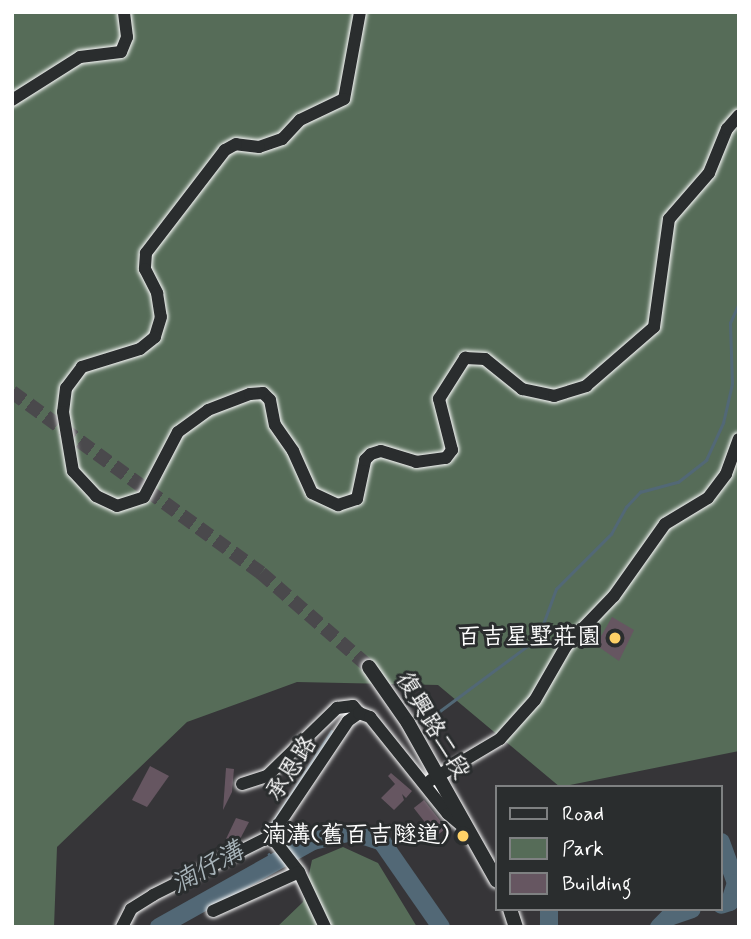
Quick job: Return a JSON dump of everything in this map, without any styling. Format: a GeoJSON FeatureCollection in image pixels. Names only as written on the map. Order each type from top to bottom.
{"type":"FeatureCollection","features":[{"type":"Feature","properties":{"kind":"main road","name":"復興路二段"},"geometry":{"type":"LineString","coordinates":[[369,667],[408,723],[430,780],[467,829],[496,879]]}},
{"type":"Feature","properties":{"kind":"street"},"geometry":{"type":"LineString","coordinates":[[12,100],[80,57],[121,52],[127,37],[124,12]]}},
{"type":"Feature","properties":{"kind":"street"},"geometry":{"type":"LineString","coordinates":[[360,12],[344,99],[300,120],[282,139],[259,147],[236,144],[225,149],[146,253],[145,269],[157,293],[161,317],[155,337],[140,349],[82,368],[66,388],[63,412],[73,471],[96,496],[117,506],[144,497],[178,432],[208,410],[250,394],[263,393],[270,400],[275,425],[293,451],[312,492],[338,505],[357,499],[365,460],[371,454],[381,451],[416,462],[446,458],[453,450],[439,399],[465,358],[485,359],[522,389],[554,396],[586,386],[654,327],[669,219],[709,173],[727,129],[739,115]]}},
{"type":"Feature","properties":{"kind":"street"},"geometry":{"type":"LineString","coordinates":[[242,784],[267,776],[337,708],[353,706],[359,713],[370,717],[393,745],[430,780],[500,739],[535,700],[566,646],[614,596],[666,524],[708,498],[726,474],[739,439]]}},
{"type":"Feature","properties":{"kind":"street","name":"承恩路"},"geometry":{"type":"LineString","coordinates":[[122,927],[131,909],[153,895],[271,836],[348,722],[359,713]]}},
{"type":"Feature","properties":{"kind":"street"},"geometry":{"type":"LineString","coordinates":[[393,745],[403,749],[410,746],[408,723]]}},
{"type":"Feature","properties":{"kind":"street"},"geometry":{"type":"LineString","coordinates":[[271,836],[299,873],[325,927]]}},
{"type":"Feature","properties":{"kind":"street"},"geometry":{"type":"LineString","coordinates":[[213,911],[299,873]]}},
{"type":"Feature","properties":{"kind":"green space"},"geometry":{"type":"Polygon","coordinates":[[[12,12],[739,12],[739,751],[570,785],[558,785],[438,685],[297,682],[187,722],[57,847],[54,927],[12,927],[12,12]]]}},
{"type":"Feature","properties":{"kind":"green space"},"geometry":{"type":"Polygon","coordinates":[[[343,847],[378,863],[417,927],[277,927],[303,902],[312,860],[343,847]]]}},
{"type":"Feature","properties":{"kind":"building","name":"百吉星墅莊園"},"geometry":{"type":"Polygon","coordinates":[[[612,617],[634,630],[619,661],[596,645],[612,617]]]}},
{"type":"Feature","properties":{"kind":"building"},"geometry":{"type":"Polygon","coordinates":[[[150,766],[169,776],[147,807],[132,800],[150,766]]]}},
{"type":"Feature","properties":{"kind":"building"},"geometry":{"type":"Polygon","coordinates":[[[226,768],[234,769],[232,792],[223,810],[226,768]]]}},
{"type":"Feature","properties":{"kind":"building"},"geometry":{"type":"Polygon","coordinates":[[[391,773],[412,791],[406,798],[402,794],[404,800],[394,810],[381,798],[395,784],[388,776],[391,773]]]}},
{"type":"Feature","properties":{"kind":"building"},"geometry":{"type":"Polygon","coordinates":[[[424,800],[446,828],[436,836],[414,808],[424,800]]]}},
{"type":"Feature","properties":{"kind":"building"},"geometry":{"type":"Polygon","coordinates":[[[236,818],[249,822],[238,843],[226,839],[236,818]]]}},
{"type":"Feature","properties":{"kind":"waterway"},"geometry":{"type":"LineString","coordinates":[[425,722],[538,638],[556,589],[611,534],[626,507],[640,492],[678,482],[706,460],[723,423],[732,384],[730,323],[739,303]]}},
{"type":"Feature","properties":{"kind":"waterway"},"geometry":{"type":"LineString","coordinates":[[268,830],[331,732]]}},
{"type":"Feature","properties":{"kind":"waterway","name":"湳仔溝"},"geometry":{"type":"LineString","coordinates":[[159,927],[313,841],[352,832],[382,842],[441,927]]}},
{"type":"Feature","properties":{"kind":"waterway","name":"湳仔溝"},"geometry":{"type":"LineString","coordinates":[[723,847],[736,883],[730,902],[723,904]]}},
{"type":"Feature","properties":{"kind":"waterway"},"geometry":{"type":"LineString","coordinates":[[269,854],[273,861]]}},
{"type":"Feature","properties":{"kind":"waterway","name":"湳仔溝"},"geometry":{"type":"LineString","coordinates":[[549,911],[549,927]]}},
{"type":"Feature","properties":{"kind":"waterway","name":"湳仔溝"},"geometry":{"type":"LineString","coordinates":[[659,927],[669,917],[686,911]]}},
{"type":"Feature","properties":{"kind":"tunnel"},"geometry":{"type":"LineString","coordinates":[[12,392],[261,573],[369,667]]}},
{"type":"Feature","properties":{"kind":"place","name":"百吉星墅莊園"},"geometry":{"type":"Point","coordinates":[615,638]}},
{"type":"Feature","properties":{"kind":"place","name":"湳溝(舊百吉隧道)"},"geometry":{"type":"Point","coordinates":[463,836]}}]}
